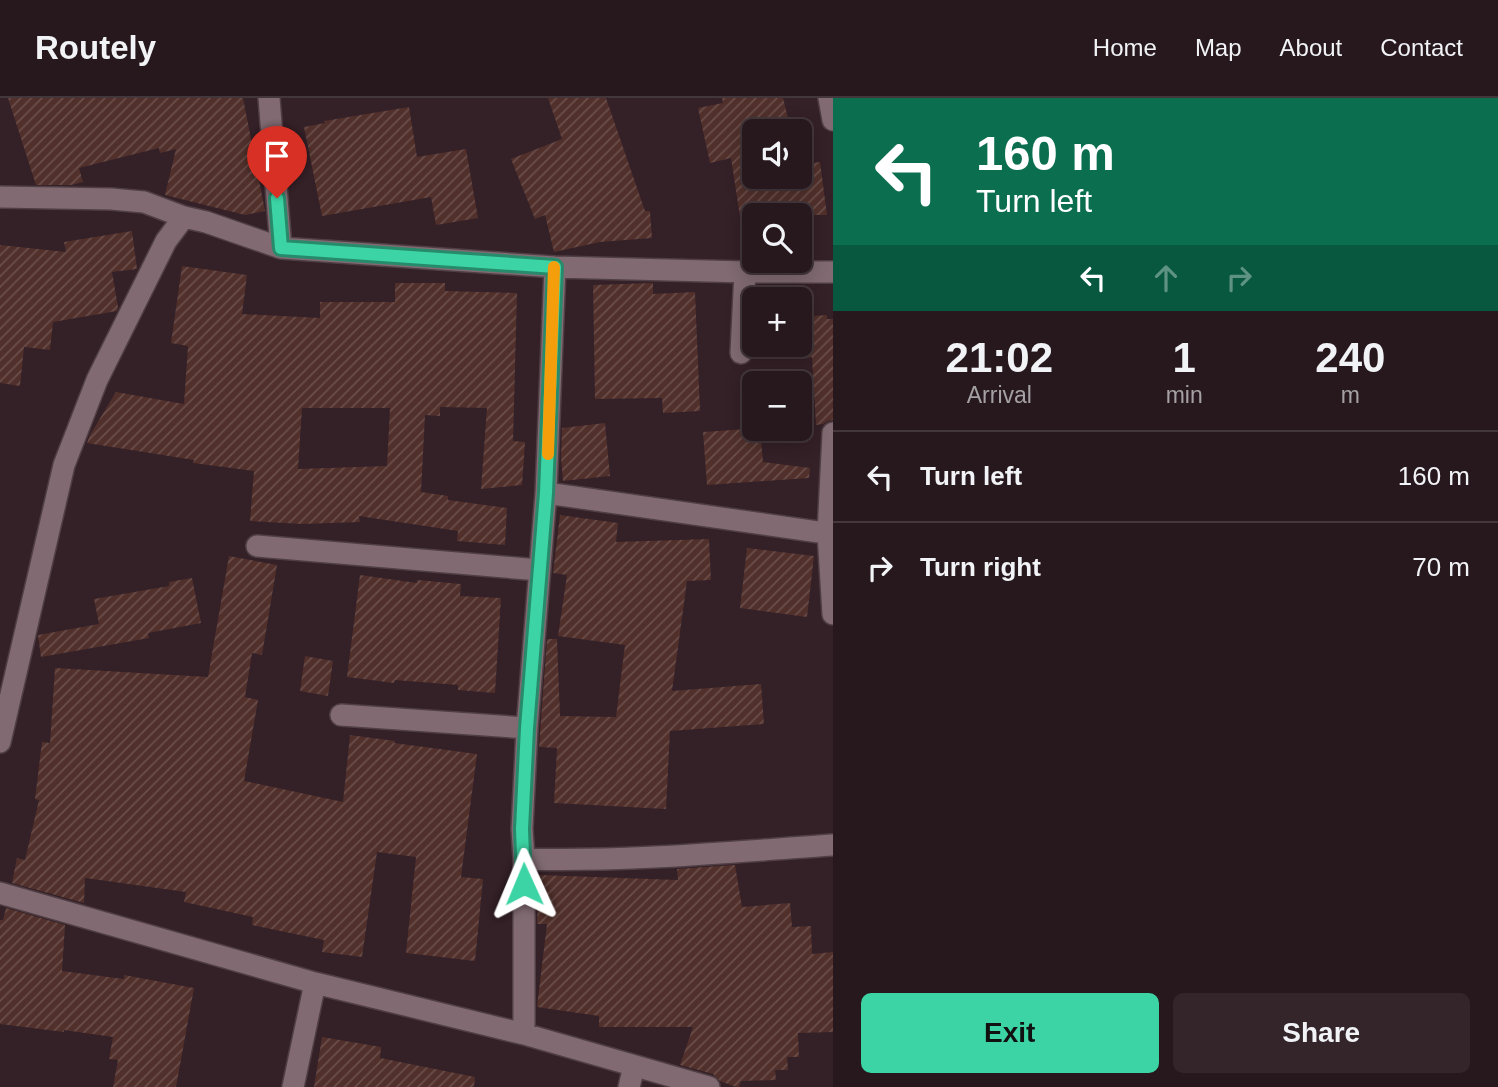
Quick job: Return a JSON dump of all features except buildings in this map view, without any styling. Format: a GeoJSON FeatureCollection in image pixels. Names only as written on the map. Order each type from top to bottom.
{"type":"FeatureCollection","features":[{"type":"Feature","properties":{"kind":"street"},"geometry":{"type":"LineString","coordinates":[[269,98],[281,248]]}},
{"type":"Feature","properties":{"kind":"street"},"geometry":{"type":"LineString","coordinates":[[829,98],[833,120]]}},
{"type":"Feature","properties":{"kind":"street"},"geometry":{"type":"LineString","coordinates":[[0,197],[144,202],[281,248],[555,267],[742,272]]}},
{"type":"Feature","properties":{"kind":"street"},"geometry":{"type":"LineString","coordinates":[[0,742],[64,465],[97,380],[166,241],[184,217]]}},
{"type":"Feature","properties":{"kind":"street"},"geometry":{"type":"LineString","coordinates":[[524,1034],[522,829],[527,728],[546,493],[555,267]]}},
{"type":"Feature","properties":{"kind":"street"},"geometry":{"type":"LineString","coordinates":[[812,272],[833,272]]}},
{"type":"Feature","properties":{"kind":"street"},"geometry":{"type":"LineString","coordinates":[[741,353],[745,273]]}},
{"type":"Feature","properties":{"kind":"street"},"geometry":{"type":"LineString","coordinates":[[833,433],[830,533],[833,614]]}},
{"type":"Feature","properties":{"kind":"street"},"geometry":{"type":"LineString","coordinates":[[546,493],[830,533]]}},
{"type":"Feature","properties":{"kind":"street"},"geometry":{"type":"LineString","coordinates":[[257,546],[539,570]]}},
{"type":"Feature","properties":{"kind":"street"},"geometry":{"type":"LineString","coordinates":[[341,715],[527,728]]}},
{"type":"Feature","properties":{"kind":"street"},"geometry":{"type":"LineString","coordinates":[[524,859],[682,856],[833,845]]}},
{"type":"Feature","properties":{"kind":"street"},"geometry":{"type":"LineString","coordinates":[[0,893],[315,983],[524,1034],[709,1087]]}},
{"type":"Feature","properties":{"kind":"street"},"geometry":{"type":"LineString","coordinates":[[293,1087],[315,983]]}},
{"type":"Feature","properties":{"kind":"street"},"geometry":{"type":"LineString","coordinates":[[629,1087],[635,1066]]}},
{"type":"Feature","properties":{"kind":"slow traffic"},"geometry":{"type":"LineString","coordinates":[[548,454],[554,267]]}},
{"type":"Feature","properties":{"kind":"route"},"geometry":{"type":"LineString","coordinates":[[277,198],[281,248],[555,267],[546,493],[527,728],[522,829],[524,884]]}}]}
